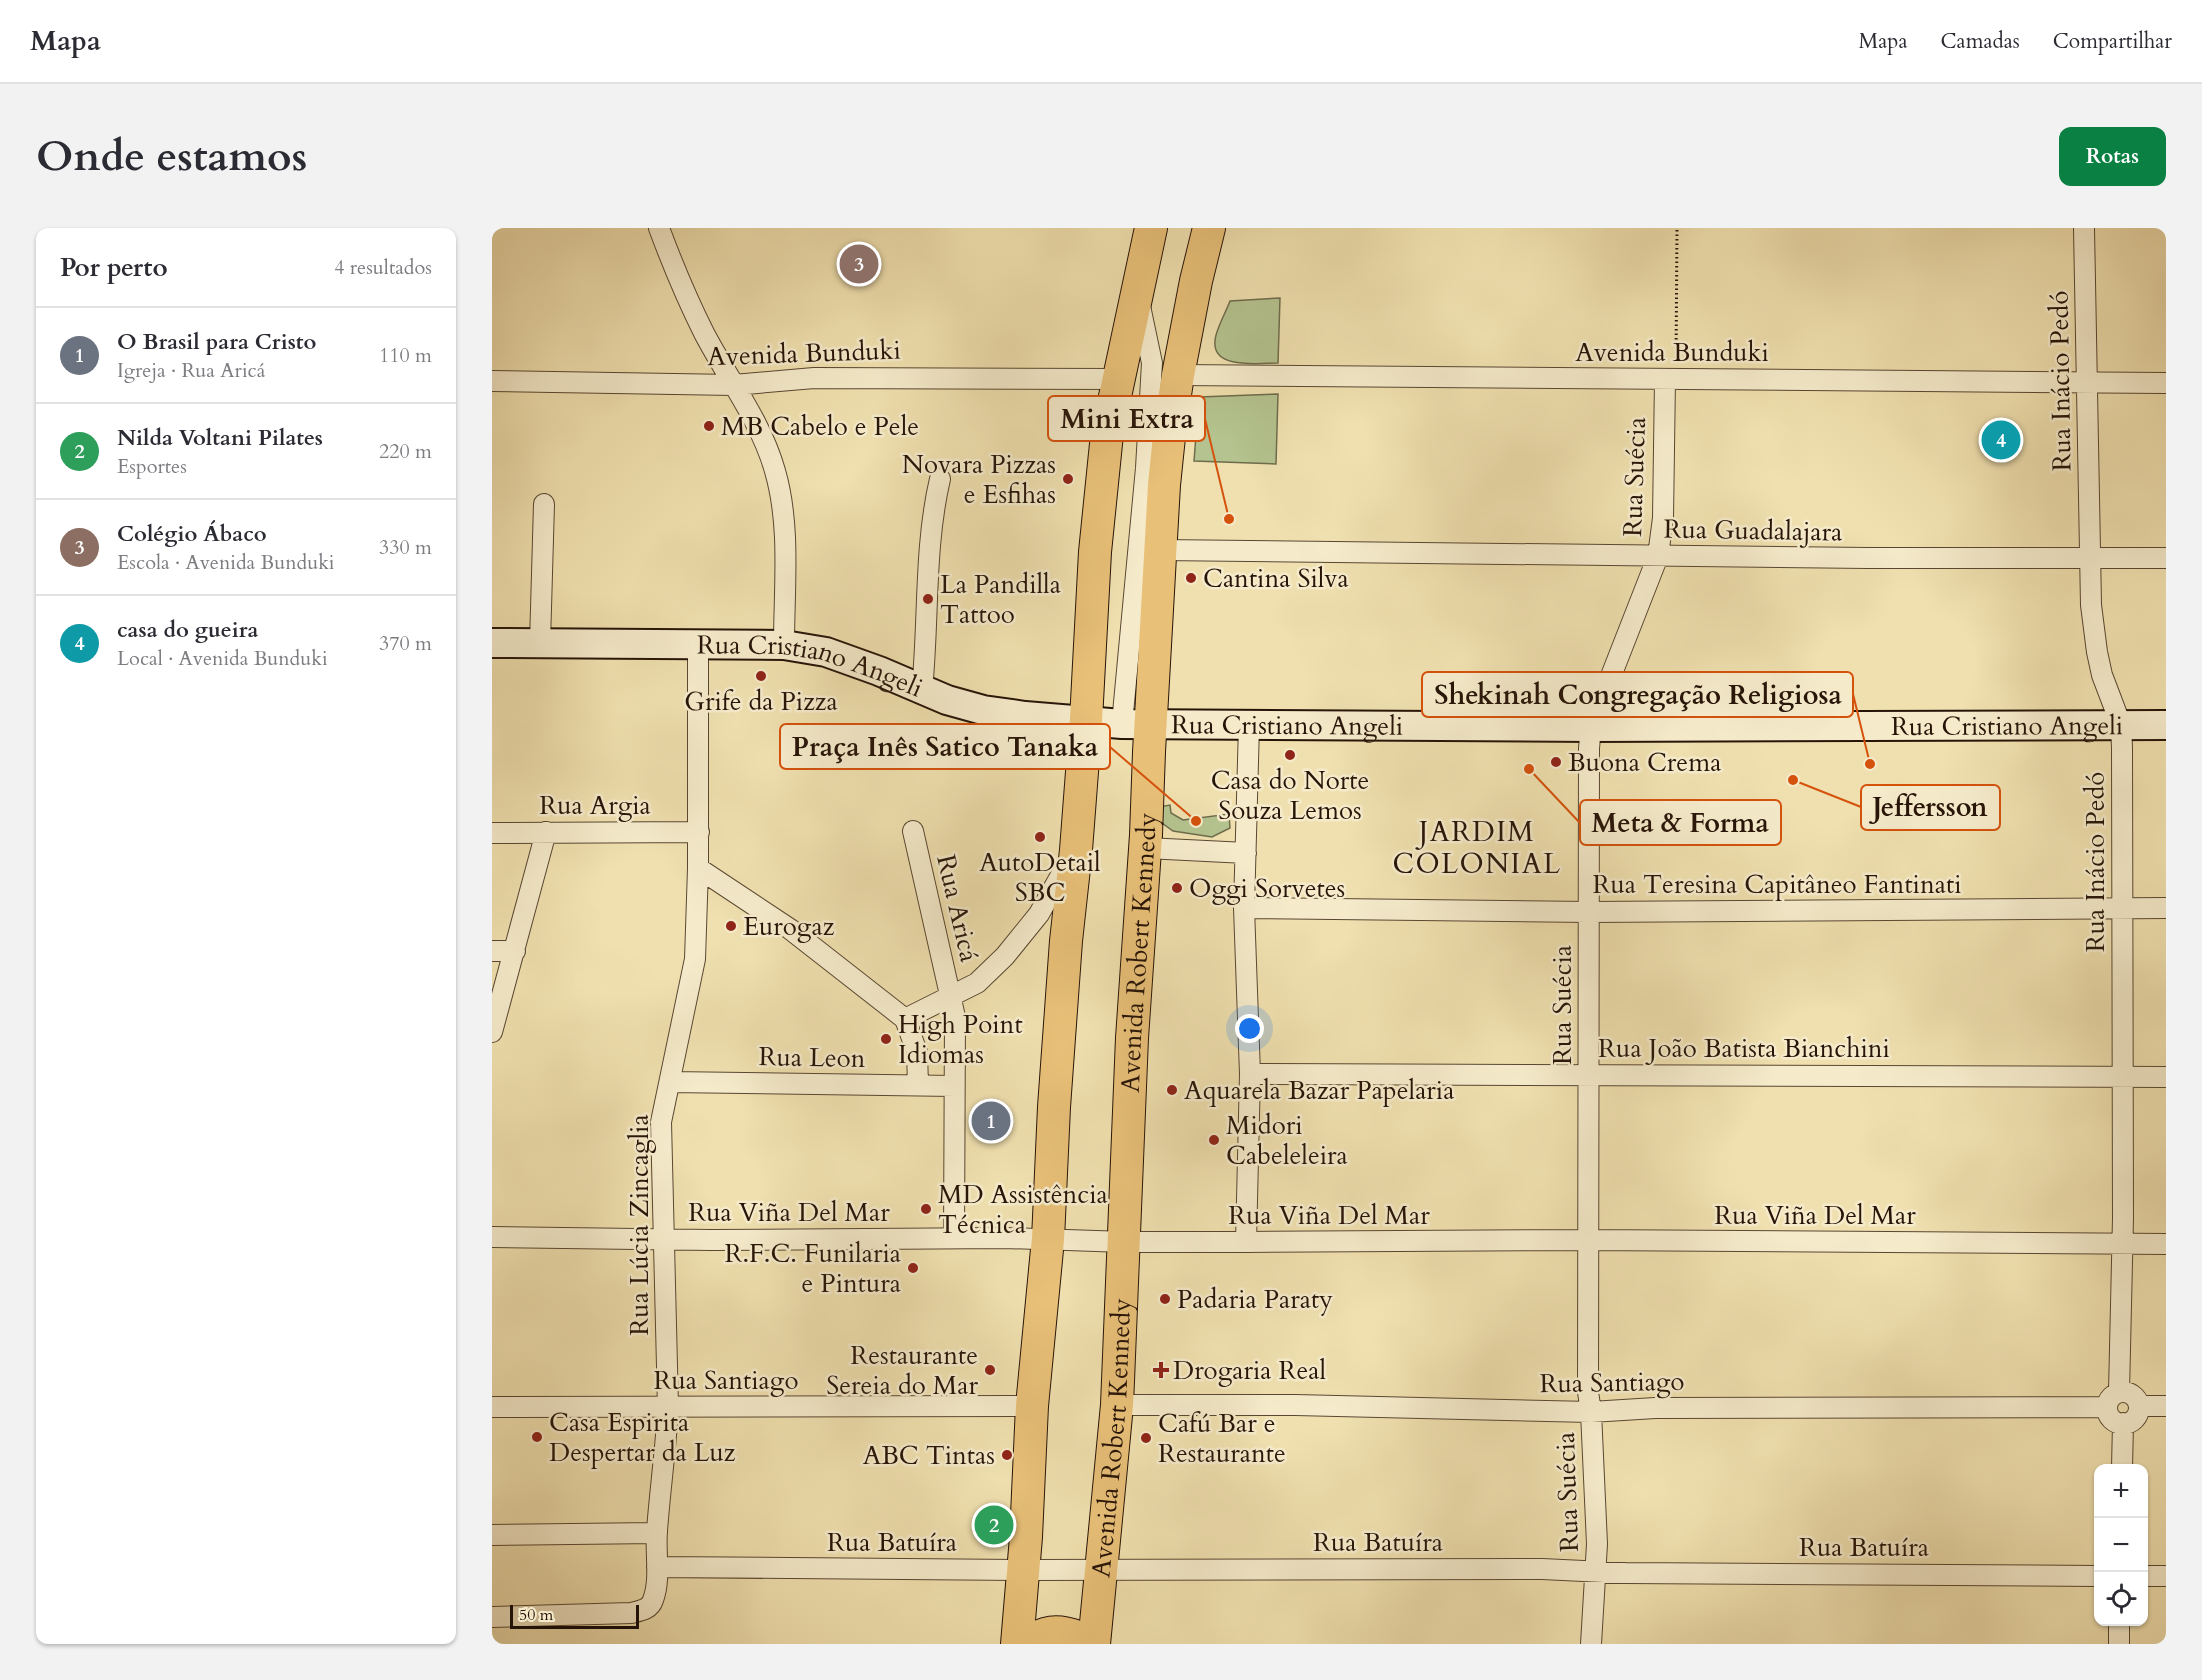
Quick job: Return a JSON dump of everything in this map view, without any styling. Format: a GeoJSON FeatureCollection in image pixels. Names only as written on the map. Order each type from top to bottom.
{"type":"FeatureCollection","features":[{"type":"Feature","properties":{"kind":"main road","name":"Avenida Robert Kennedy"},"geometry":{"type":"LineString","coordinates":[[1017,1644],[1024,1570],[1032,1406],[1048,1239],[1054,1107],[1065,952],[1086,720],[1095,552],[1107,434],[1152,228]]}},
{"type":"Feature","properties":{"kind":"main road","name":"Avenida Robert Kennedy"},"geometry":{"type":"LineString","coordinates":[[1094,1644],[1117,1405],[1132,1038],[1146,848],[1136,724],[1160,550],[1168,439],[1191,302],[1209,228]]}},
{"type":"Feature","properties":{"kind":"main road"},"geometry":{"type":"LineString","coordinates":[[1026,1644],[1036,1637],[1056,1630],[1078,1637],[1081,1644]]}},
{"type":"Feature","properties":{"kind":"street"},"geometry":{"type":"LineString","coordinates":[[658,228],[704,333],[757,424],[776,473],[782,503],[784,532],[784,645]]}},
{"type":"Feature","properties":{"kind":"street","name":"Rua Inácio Pedó"},"geometry":{"type":"LineString","coordinates":[[2084,228],[2091,605],[2102,675],[2121,726],[2123,1243],[2113,1400]]}},
{"type":"Feature","properties":{"kind":"street","name":"Avenida Robert Kennedy"},"geometry":{"type":"LineString","coordinates":[[1136,724],[1152,363],[1137,291]]}},
{"type":"Feature","properties":{"kind":"street","name":"Avenida Bunduki"},"geometry":{"type":"LineString","coordinates":[[1178,375],[2166,383]]}},
{"type":"Feature","properties":{"kind":"street","name":"Avenida Bunduki"},"geometry":{"type":"LineString","coordinates":[[492,381],[734,385],[814,378],[1118,379]]}},
{"type":"Feature","properties":{"kind":"street","name":"Rua Suécia"},"geometry":{"type":"LineString","coordinates":[[1591,1644],[1596,1571],[1591,1412],[1588,1392],[1591,727],[1658,556],[1663,518],[1670,379]]}},
{"type":"Feature","properties":{"kind":"street"},"geometry":{"type":"LineString","coordinates":[[922,690],[931,539],[934,505],[940,479]]}},
{"type":"Feature","properties":{"kind":"street"},"geometry":{"type":"LineString","coordinates":[[540,643],[543,504]]}},
{"type":"Feature","properties":{"kind":"street","name":"Rua Guadalajara"},"geometry":{"type":"LineString","coordinates":[[1160,550],[1868,558],[2166,558]]}},
{"type":"Feature","properties":{"kind":"street","name":"Rua Cristiano Angeli"},"geometry":{"type":"LineString","coordinates":[[492,643],[784,645],[826,652],[879,671],[947,700],[983,710],[1026,716],[1136,724],[1591,727],[2166,725]]}},
{"type":"Feature","properties":{"kind":"street","name":"Rua Lúcia Zincaglia"},"geometry":{"type":"LineString","coordinates":[[492,1617],[631,1613],[644,1610],[651,1605],[655,1590],[656,1533],[666,1447],[668,1407],[661,1122],[695,959],[699,832],[698,644]]}},
{"type":"Feature","properties":{"kind":"street"},"geometry":{"type":"LineString","coordinates":[[1246,1242],[1250,1074],[1244,908],[1249,725]]}},
{"type":"Feature","properties":{"kind":"street","name":"Rua Aricá"},"geometry":{"type":"LineString","coordinates":[[912,831],[955,1017],[954,1238]]}},
{"type":"Feature","properties":{"kind":"street"},"geometry":{"type":"LineString","coordinates":[[492,1032],[546,832]]}},
{"type":"Feature","properties":{"kind":"street","name":"Rua Argia"},"geometry":{"type":"LineString","coordinates":[[492,833],[699,832]]}},
{"type":"Feature","properties":{"kind":"street"},"geometry":{"type":"LineString","coordinates":[[1146,848],[1246,853]]}},
{"type":"Feature","properties":{"kind":"street"},"geometry":{"type":"LineString","coordinates":[[951,997],[977,983],[1021,938],[1039,914],[1076,850]]}},
{"type":"Feature","properties":{"kind":"street"},"geometry":{"type":"LineString","coordinates":[[698,868],[790,929],[905,1019],[917,1052],[918,1086]]}},
{"type":"Feature","properties":{"kind":"street","name":"Rua Teresina Capitâneo Fantinati"},"geometry":{"type":"LineString","coordinates":[[1244,908],[1589,912],[2166,908]]}},
{"type":"Feature","properties":{"kind":"street"},"geometry":{"type":"LineString","coordinates":[[492,951],[515,951]]}},
{"type":"Feature","properties":{"kind":"street","name":"Rua Aricá"},"geometry":{"type":"LineString","coordinates":[[905,1019],[951,997]]}},
{"type":"Feature","properties":{"kind":"street","name":"Rua João Batista Bianchini"},"geometry":{"type":"LineString","coordinates":[[1250,1074],[2166,1077]]}},
{"type":"Feature","properties":{"kind":"street","name":"Rua Leon"},"geometry":{"type":"LineString","coordinates":[[670,1082],[954,1086]]}},
{"type":"Feature","properties":{"kind":"street","name":"Rua Viña Del Mar"},"geometry":{"type":"LineString","coordinates":[[492,1237],[954,1238],[1125,1242],[1588,1240],[2166,1244]]}},
{"type":"Feature","properties":{"kind":"street"},"geometry":{"type":"LineString","coordinates":[[2124,1392],[2134,1396],[2139,1406],[2133,1420],[2123,1423],[2114,1420],[2108,1412],[2113,1400],[2124,1392]]}},
{"type":"Feature","properties":{"kind":"street","name":"Rua Santiago"},"geometry":{"type":"LineString","coordinates":[[1117,1405],[1295,1405],[1591,1412],[1667,1408],[2113,1400]]}},
{"type":"Feature","properties":{"kind":"street","name":"Rua Santiago"},"geometry":{"type":"LineString","coordinates":[[492,1407],[1032,1406]]}},
{"type":"Feature","properties":{"kind":"street"},"geometry":{"type":"LineString","coordinates":[[2139,1406],[2166,1406]]}},
{"type":"Feature","properties":{"kind":"street"},"geometry":{"type":"LineString","coordinates":[[2122,1464],[2123,1423]]}},
{"type":"Feature","properties":{"kind":"street"},"geometry":{"type":"LineString","coordinates":[[492,1535],[656,1533]]}},
{"type":"Feature","properties":{"kind":"street","name":"Rua Batuíra"},"geometry":{"type":"LineString","coordinates":[[657,1567],[1024,1570],[1542,1569],[2094,1576]]}},
{"type":"Feature","properties":{"kind":"street"},"geometry":{"type":"LineString","coordinates":[[2148,1576],[2166,1576]]}},
{"type":"Feature","properties":{"kind":"street"},"geometry":{"type":"LineString","coordinates":[[2119,1626],[2119,1644]]}},
{"type":"Feature","properties":{"kind":"path"},"geometry":{"type":"LineString","coordinates":[[1670,379],[1677,228]]}},
{"type":"Feature","properties":{"kind":"green space"},"geometry":{"type":"Polygon","coordinates":[[[1280,298],[1278,363],[1239,363],[1221,357],[1216,350],[1215,337],[1230,301],[1280,298]]]}},
{"type":"Feature","properties":{"kind":"green space"},"geometry":{"type":"Polygon","coordinates":[[[1278,394],[1276,464],[1194,461],[1199,397],[1278,394]]]}},
{"type":"Feature","properties":{"kind":"green space"},"geometry":{"type":"Polygon","coordinates":[[[1170,805],[1171,813],[1183,820],[1229,814],[1230,828],[1212,837],[1173,831],[1162,823],[1158,807],[1170,805]]]}},
{"type":"Feature","properties":{"kind":"place","name":"Colégio Ábaco"},"geometry":{"type":"Point","coordinates":[859,264]}},
{"type":"Feature","properties":{"kind":"place","name":"MB Cabelo e Pele"},"geometry":{"type":"Point","coordinates":[709,426]}},
{"type":"Feature","properties":{"kind":"place","name":"casa do gueira"},"geometry":{"type":"Point","coordinates":[2001,440]}},
{"type":"Feature","properties":{"kind":"place","name":"Novara Pizzas e Esfihas"},"geometry":{"type":"Point","coordinates":[1068,479]}},
{"type":"Feature","properties":{"kind":"place","name":"Mini Extra"},"geometry":{"type":"Point","coordinates":[1229,519]}},
{"type":"Feature","properties":{"kind":"place","name":"Cantina Silva"},"geometry":{"type":"Point","coordinates":[1191,578]}},
{"type":"Feature","properties":{"kind":"place","name":"La Pandilla Tattoo"},"geometry":{"type":"Point","coordinates":[928,599]}},
{"type":"Feature","properties":{"kind":"place","name":"Grife da Pizza"},"geometry":{"type":"Point","coordinates":[761,676]}},
{"type":"Feature","properties":{"kind":"place","name":"Casa do Norte Souza Lemos"},"geometry":{"type":"Point","coordinates":[1290,755]}},
{"type":"Feature","properties":{"kind":"place","name":"Buona Crema"},"geometry":{"type":"Point","coordinates":[1556,762]}},
{"type":"Feature","properties":{"kind":"place","name":"Shekinah Congregação Religiosa"},"geometry":{"type":"Point","coordinates":[1870,764]}},
{"type":"Feature","properties":{"kind":"place","name":"Meta & Forma"},"geometry":{"type":"Point","coordinates":[1529,769]}},
{"type":"Feature","properties":{"kind":"place","name":"Jeffersson"},"geometry":{"type":"Point","coordinates":[1793,780]}},
{"type":"Feature","properties":{"kind":"place","name":"Praça Inês Satico Tanaka"},"geometry":{"type":"Point","coordinates":[1196,821]}},
{"type":"Feature","properties":{"kind":"place","name":"AutoDetail SBC"},"geometry":{"type":"Point","coordinates":[1040,837]}},
{"type":"Feature","properties":{"kind":"place","name":"Oggi Sorvetes"},"geometry":{"type":"Point","coordinates":[1177,888]}},
{"type":"Feature","properties":{"kind":"place","name":"Eurogaz"},"geometry":{"type":"Point","coordinates":[731,926]}},
{"type":"Feature","properties":{"kind":"place","name":"High Point Idiomas"},"geometry":{"type":"Point","coordinates":[886,1039]}},
{"type":"Feature","properties":{"kind":"place","name":"Aquarela Bazar Papelaria"},"geometry":{"type":"Point","coordinates":[1172,1090]}},
{"type":"Feature","properties":{"kind":"place","name":"O Brasil para Cristo"},"geometry":{"type":"Point","coordinates":[991,1121]}},
{"type":"Feature","properties":{"kind":"place","name":"Midori Cabeleleira"},"geometry":{"type":"Point","coordinates":[1214,1140]}},
{"type":"Feature","properties":{"kind":"place","name":"MD Assistência Técnica"},"geometry":{"type":"Point","coordinates":[926,1209]}},
{"type":"Feature","properties":{"kind":"place","name":"R.F.C. Funilaria e Pintura"},"geometry":{"type":"Point","coordinates":[913,1268]}},
{"type":"Feature","properties":{"kind":"place","name":"Padaria Paraty"},"geometry":{"type":"Point","coordinates":[1165,1299]}},
{"type":"Feature","properties":{"kind":"place","name":"Restaurante Sereia do Mar"},"geometry":{"type":"Point","coordinates":[990,1370]}},
{"type":"Feature","properties":{"kind":"place","name":"Drogaria Real"},"geometry":{"type":"Point","coordinates":[1161,1370]}},
{"type":"Feature","properties":{"kind":"place","name":"Casa Espirita Despertar da Luz"},"geometry":{"type":"Point","coordinates":[537,1437]}},
{"type":"Feature","properties":{"kind":"place","name":"Cafú Bar e Restaurante"},"geometry":{"type":"Point","coordinates":[1146,1438]}},
{"type":"Feature","properties":{"kind":"place","name":"ABC Tintas"},"geometry":{"type":"Point","coordinates":[1007,1455]}},
{"type":"Feature","properties":{"kind":"place","name":"Nilda Voltani Pilates"},"geometry":{"type":"Point","coordinates":[994,1525]}},
{"type":"Feature","properties":{"kind":"district","name":"JARDIM COLONIAL"},"geometry":{"type":"Point","coordinates":[1477,847]}}]}
